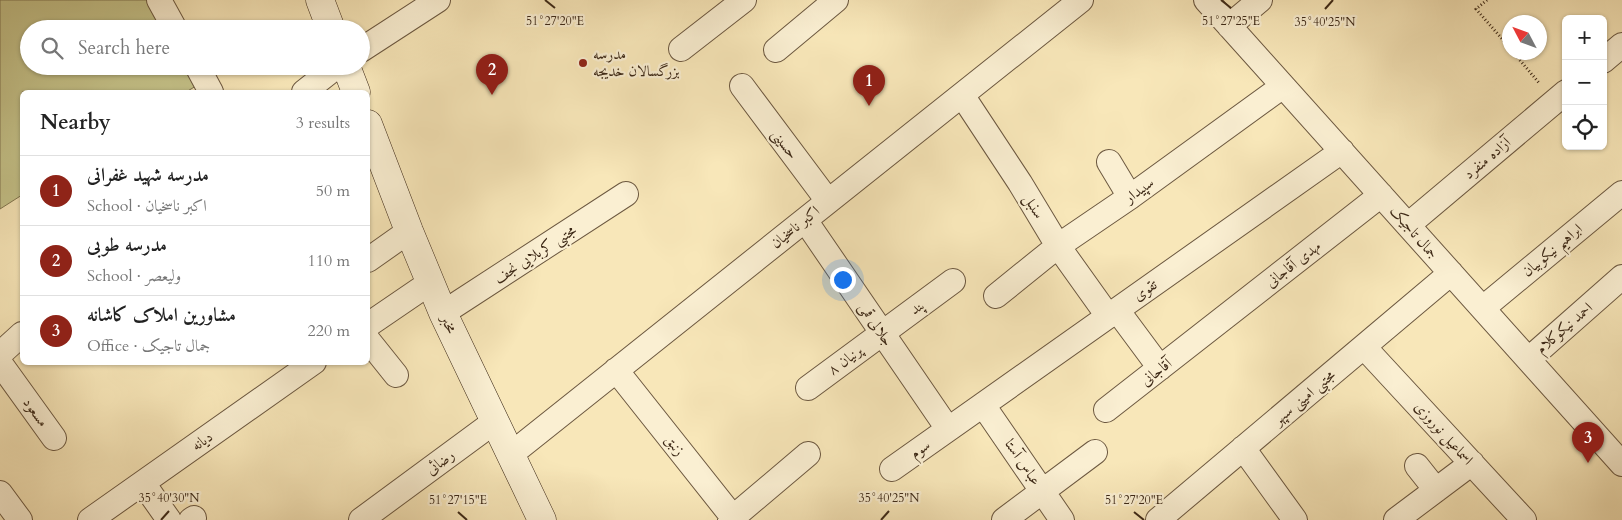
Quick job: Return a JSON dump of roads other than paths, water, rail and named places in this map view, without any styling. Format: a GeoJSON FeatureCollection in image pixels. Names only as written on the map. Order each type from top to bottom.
{"type":"FeatureCollection","features":[{"type":"Feature","properties":{"kind":"main road"},"geometry":{"type":"LineString","coordinates":[[320,0],[328,20]]}},
{"type":"Feature","properties":{"kind":"main road"},"geometry":{"type":"LineString","coordinates":[[349,75],[355,90]]}},
{"type":"Feature","properties":{"kind":"main road","name":"مخبر"},"geometry":{"type":"LineString","coordinates":[[370,136],[430,282],[494,422],[542,520]]}},
{"type":"Feature","properties":{"kind":"street"},"geometry":{"type":"LineString","coordinates":[[159,0],[170,20]]}},
{"type":"Feature","properties":{"kind":"street"},"geometry":{"type":"LineString","coordinates":[[370,44],[438,0]]}},
{"type":"Feature","properties":{"kind":"street"},"geometry":{"type":"LineString","coordinates":[[681,49],[744,0]]}},
{"type":"Feature","properties":{"kind":"street"},"geometry":{"type":"LineString","coordinates":[[776,50],[836,0]]}},
{"type":"Feature","properties":{"kind":"street","name":"اکبر ناسخیان"},"geometry":{"type":"LineString","coordinates":[[510,455],[1081,0]]}},
{"type":"Feature","properties":{"kind":"street","name":"جمال تاجیک"},"geometry":{"type":"LineString","coordinates":[[1206,0],[1620,458]]}},
{"type":"Feature","properties":{"kind":"street"},"geometry":{"type":"LineString","coordinates":[[1229,26],[1260,0]]}},
{"type":"Feature","properties":{"kind":"street"},"geometry":{"type":"LineString","coordinates":[[1607,57],[1622,45]]}},
{"type":"Feature","properties":{"kind":"street"},"geometry":{"type":"LineString","coordinates":[[201,75],[210,90]]}},
{"type":"Feature","properties":{"kind":"street"},"geometry":{"type":"LineString","coordinates":[[307,90],[326,75]]}},
{"type":"Feature","properties":{"kind":"street","name":"حسینی"},"geometry":{"type":"LineString","coordinates":[[742,86],[828,201]]}},
{"type":"Feature","properties":{"kind":"street","name":"سپیدار"},"geometry":{"type":"LineString","coordinates":[[996,296],[1058,246],[1130,197],[1283,86]]}},
{"type":"Feature","properties":{"kind":"street","name":"سنبل"},"geometry":{"type":"LineString","coordinates":[[962,95],[1020,183],[1058,246],[1160,368]]}},
{"type":"Feature","properties":{"kind":"street","name":"آزاده منفرد"},"geometry":{"type":"LineString","coordinates":[[1408,224],[1560,97]]}},
{"type":"Feature","properties":{"kind":"street","name":"تقوی"},"geometry":{"type":"LineString","coordinates":[[948,429],[1342,151]]}},
{"type":"Feature","properties":{"kind":"street"},"geometry":{"type":"LineString","coordinates":[[1109,162],[1130,197]]}},
{"type":"Feature","properties":{"kind":"street","name":"ابراهیم نیکوبیان"},"geometry":{"type":"LineString","coordinates":[[1483,308],[1622,192]]}},
{"type":"Feature","properties":{"kind":"street","name":"مجتبی کربلایی نجف"},"geometry":{"type":"LineString","coordinates":[[444,313],[626,194]]}},
{"type":"Feature","properties":{"kind":"street","name":"مهدی آقاجانی"},"geometry":{"type":"LineString","coordinates":[[1206,333],[1382,195]]}},
{"type":"Feature","properties":{"kind":"street","name":"جلالی قمی"},"geometry":{"type":"LineString","coordinates":[[805,220],[948,429]]}},
{"type":"Feature","properties":{"kind":"street"},"geometry":{"type":"LineString","coordinates":[[370,259],[409,231]]}},
{"type":"Feature","properties":{"kind":"street","name":"مجتبی امینی سپهر"},"geometry":{"type":"LineString","coordinates":[[1158,520],[1451,273]]}},
{"type":"Feature","properties":{"kind":"street","name":"احمد نیکوکلام"},"geometry":{"type":"LineString","coordinates":[[1529,359],[1622,277]]}},
{"type":"Feature","properties":{"kind":"street","name":"پند"},"geometry":{"type":"LineString","coordinates":[[882,333],[952,281]]}},
{"type":"Feature","properties":{"kind":"street"},"geometry":{"type":"LineString","coordinates":[[370,324],[430,282]]}},
{"type":"Feature","properties":{"kind":"street","name":"پرنیان ۸"},"geometry":{"type":"LineString","coordinates":[[808,388],[882,333]]}},
{"type":"Feature","properties":{"kind":"street","name":"آقاجانی"},"geometry":{"type":"LineString","coordinates":[[1106,410],[1206,333]]}},
{"type":"Feature","properties":{"kind":"street"},"geometry":{"type":"LineString","coordinates":[[0,354],[20,336]]}},
{"type":"Feature","properties":{"kind":"street"},"geometry":{"type":"LineString","coordinates":[[370,342],[396,375]]}},
{"type":"Feature","properties":{"kind":"street","name":"اسماعیل نوروزی"},"geometry":{"type":"LineString","coordinates":[[1364,347],[1524,520]]}},
{"type":"Feature","properties":{"kind":"street","name":"مسعود"},"geometry":{"type":"LineString","coordinates":[[0,363],[54,438]]}},
{"type":"Feature","properties":{"kind":"street","name":"دیانه"},"geometry":{"type":"LineString","coordinates":[[90,520],[310,365]]}},
{"type":"Feature","properties":{"kind":"street","name":"زنبق"},"geometry":{"type":"LineString","coordinates":[[616,370],[732,519]]}},
{"type":"Feature","properties":{"kind":"street","name":"عباس آستا"},"geometry":{"type":"LineString","coordinates":[[983,405],[1062,520]]}},
{"type":"Feature","properties":{"kind":"street","name":"رضائی"},"geometry":{"type":"LineString","coordinates":[[362,520],[494,422]]}},
{"type":"Feature","properties":{"kind":"street","name":"سوم"},"geometry":{"type":"LineString","coordinates":[[892,469],[948,429]]}},
{"type":"Feature","properties":{"kind":"street"},"geometry":{"type":"LineString","coordinates":[[1243,448],[1295,520]]}},
{"type":"Feature","properties":{"kind":"street"},"geometry":{"type":"LineString","coordinates":[[1004,520],[1095,452]]}},
{"type":"Feature","properties":{"kind":"street"},"geometry":{"type":"LineString","coordinates":[[732,519],[808,454]]}},
{"type":"Feature","properties":{"kind":"street"},"geometry":{"type":"LineString","coordinates":[[1396,520],[1472,464]]}},
{"type":"Feature","properties":{"kind":"street"},"geometry":{"type":"LineString","coordinates":[[1416,466],[1436,490]]}},
{"type":"Feature","properties":{"kind":"street"},"geometry":{"type":"LineString","coordinates":[[143,483],[169,520]]}},
{"type":"Feature","properties":{"kind":"place","name":"مدرسه بزرگسالان خدیجه"},"geometry":{"type":"Point","coordinates":[583,63]}},
{"type":"Feature","properties":{"kind":"place","name":"مدرسه طوبی"},"geometry":{"type":"Point","coordinates":[492,95]}},
{"type":"Feature","properties":{"kind":"place","name":"مدرسه شهید غفرانی"},"geometry":{"type":"Point","coordinates":[869,106]}},
{"type":"Feature","properties":{"kind":"place","name":"مشاورین املاک کاشانه"},"geometry":{"type":"Point","coordinates":[1588,463]}}]}
